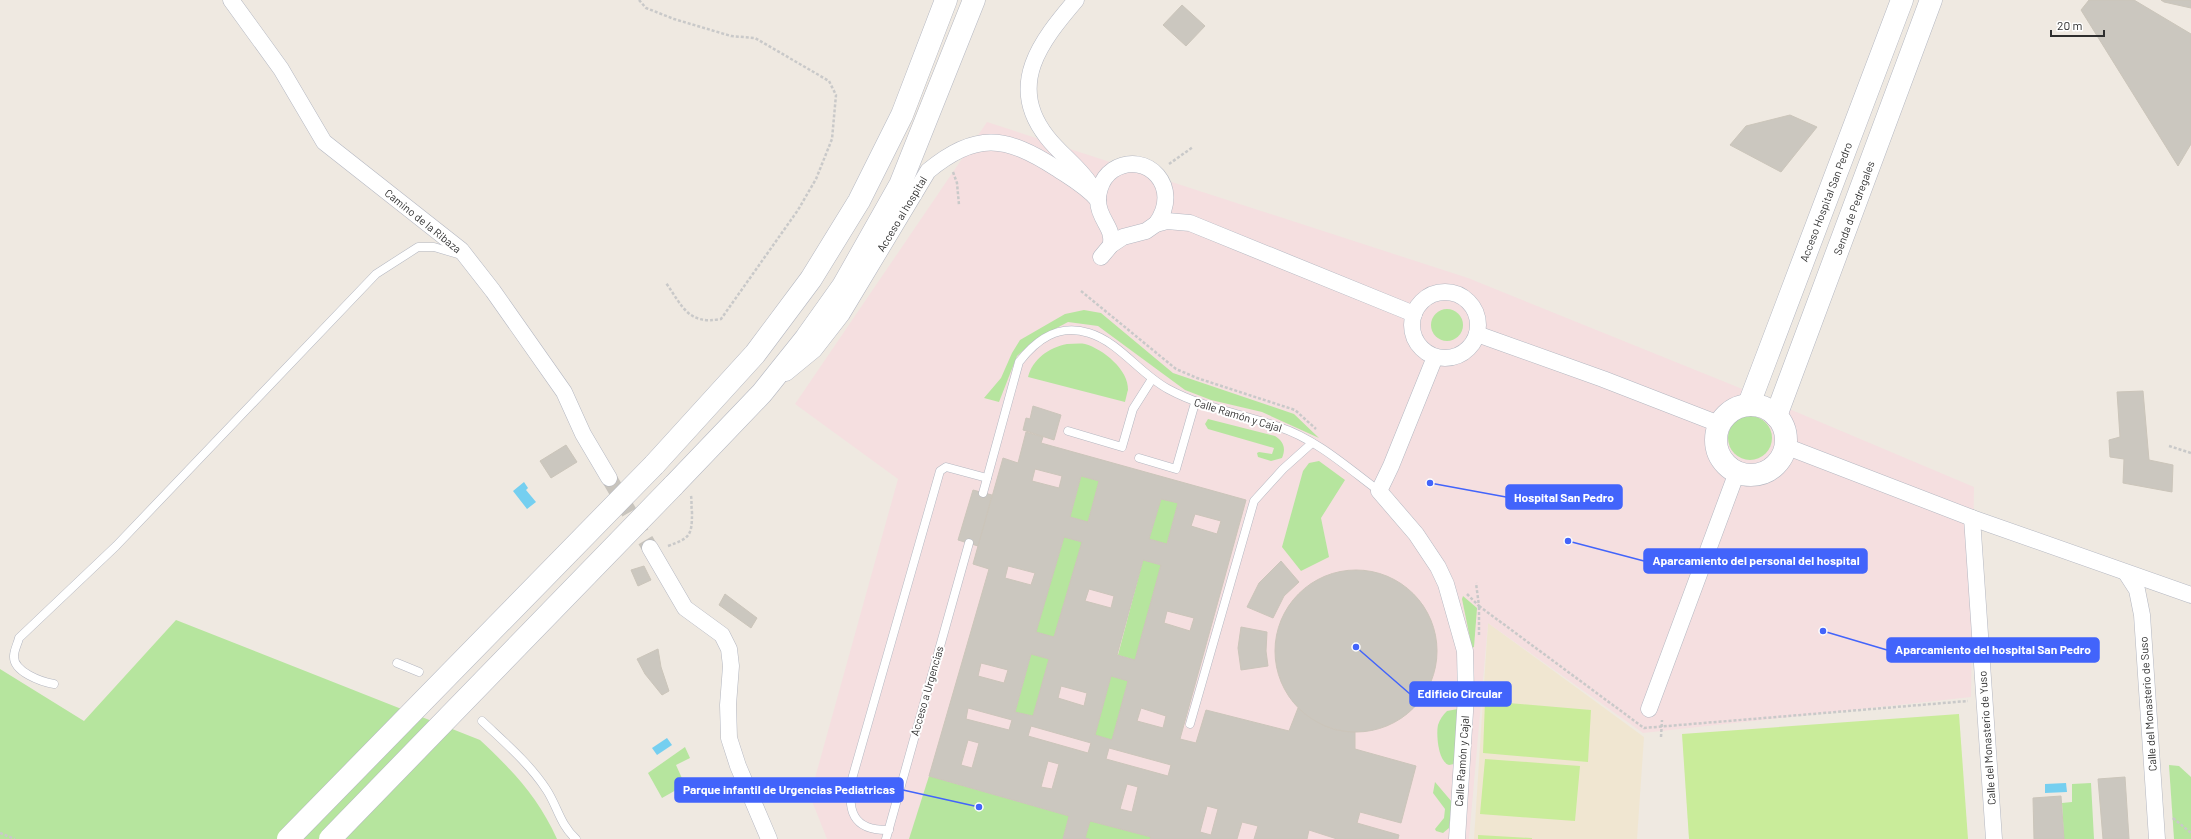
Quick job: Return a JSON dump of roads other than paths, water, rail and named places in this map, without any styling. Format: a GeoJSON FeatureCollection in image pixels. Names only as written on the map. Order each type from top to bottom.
{"type":"FeatureCollection","features":[{"type":"Feature","properties":{"kind":"main road"},"geometry":{"type":"LineString","coordinates":[[288,839],[654,465],[755,354],[811,279],[859,201],[902,115],[946,0]]}},
{"type":"Feature","properties":{"kind":"main road"},"geometry":{"type":"LineString","coordinates":[[330,839],[762,393],[806,338],[843,286],[875,233],[900,185],[974,0]]}},
{"type":"Feature","properties":{"kind":"main road","name":"Acceso Hospital San Pedro"},"geometry":{"type":"LineString","coordinates":[[1749,404],[1902,0]]}},
{"type":"Feature","properties":{"kind":"main road","name":"Senda de Pedregales"},"geometry":{"type":"LineString","coordinates":[[1776,416],[1931,0]]}},
{"type":"Feature","properties":{"kind":"main road"},"geometry":{"type":"LineString","coordinates":[[1749,404],[1764,407],[1776,416],[1782,425],[1785,436],[1785,446],[1780,458],[1767,470],[1749,475],[1737,472],[1725,464],[1718,452],[1715,438],[1719,424],[1732,410],[1749,404]]}},
{"type":"Feature","properties":{"kind":"street","name":"Camino de la Ribaza"},"geometry":{"type":"LineString","coordinates":[[231,0],[281,69],[324,142],[466,256],[493,291],[564,392],[584,434],[609,478]]}},
{"type":"Feature","properties":{"kind":"street"},"geometry":{"type":"LineString","coordinates":[[1076,0],[1036,53],[1031,65],[1028,88],[1029,99],[1039,126],[1056,148],[1082,172],[1098,200]]}},
{"type":"Feature","properties":{"kind":"street","name":"Acceso al hospital"},"geometry":{"type":"LineString","coordinates":[[762,393],[814,350],[842,314],[928,171],[942,160],[964,147],[981,143],[1000,143],[1018,146],[1080,183],[1098,200]]}},
{"type":"Feature","properties":{"kind":"street"},"geometry":{"type":"LineString","coordinates":[[1082,172],[1093,175],[1123,166],[1135,165],[1146,168],[1155,174],[1162,183],[1166,198],[1180,215],[1190,223],[1414,314]]}},
{"type":"Feature","properties":{"kind":"street"},"geometry":{"type":"LineString","coordinates":[[1113,170],[1105,178],[1099,188],[1098,200],[1100,211],[1112,235],[1106,251],[1123,237],[1146,231],[1156,224],[1163,215],[1166,198]]}},
{"type":"Feature","properties":{"kind":"street"},"geometry":{"type":"LineString","coordinates":[[1105,221],[1114,229],[1124,233],[1136,234]]}},
{"type":"Feature","properties":{"kind":"street"},"geometry":{"type":"LineString","coordinates":[[1156,224],[1168,221],[1190,223]]}},
{"type":"Feature","properties":{"kind":"street"},"geometry":{"type":"LineString","coordinates":[[1446,291],[1457,294],[1466,299],[1474,307],[1478,317],[1478,334],[1473,344],[1465,352],[1456,357],[1445,359],[1435,357],[1420,348],[1415,340],[1411,324],[1414,314],[1426,297],[1435,293],[1446,291]]}},
{"type":"Feature","properties":{"kind":"street"},"geometry":{"type":"LineString","coordinates":[[1478,334],[1603,379],[1719,424]]}},
{"type":"Feature","properties":{"kind":"street"},"geometry":{"type":"LineString","coordinates":[[1379,491],[1391,466],[1435,357]]}},
{"type":"Feature","properties":{"kind":"street"},"geometry":{"type":"LineString","coordinates":[[1785,446],[1972,518],[2191,596]]}},
{"type":"Feature","properties":{"kind":"street"},"geometry":{"type":"LineString","coordinates":[[1655,712],[1737,472]]}},
{"type":"Feature","properties":{"kind":"street","name":"Calle Ramón y Cajal"},"geometry":{"type":"LineString","coordinates":[[1379,491],[1416,534],[1438,567],[1446,584],[1465,651],[1466,696],[1457,839]]}},
{"type":"Feature","properties":{"kind":"street","name":"Calle del Monasterio de Yuso"},"geometry":{"type":"LineString","coordinates":[[1972,518],[1994,839]]}},
{"type":"Feature","properties":{"kind":"street"},"geometry":{"type":"LineString","coordinates":[[651,550],[685,608],[722,635],[729,649],[731,666],[728,705],[729,738],[738,766],[769,839]]}},
{"type":"Feature","properties":{"kind":"street","name":"Calle del Monasterio de Suso"},"geometry":{"type":"LineString","coordinates":[[2126,573],[2137,590],[2142,615],[2157,839]]}},
{"type":"Feature","properties":{"kind":"lane"},"geometry":{"type":"LineString","coordinates":[[54,684],[35,679],[17,665],[14,657],[19,638],[116,546],[376,274],[418,247],[434,247],[466,256]]}},
{"type":"Feature","properties":{"kind":"lane","name":"Calle Ramón y Cajal"},"geometry":{"type":"LineString","coordinates":[[983,492],[1019,362],[1031,346],[1048,335],[1068,330],[1088,333],[1106,342],[1152,379],[1195,403],[1281,427],[1312,443],[1379,491]]}},
{"type":"Feature","properties":{"kind":"lane"},"geometry":{"type":"LineString","coordinates":[[1068,431],[1122,446],[1133,409],[1152,379]]}},
{"type":"Feature","properties":{"kind":"lane"},"geometry":{"type":"LineString","coordinates":[[1139,458],[1176,469],[1195,403]]}},
{"type":"Feature","properties":{"kind":"lane"},"geometry":{"type":"LineString","coordinates":[[1190,724],[1254,502],[1283,469],[1312,443]]}},
{"type":"Feature","properties":{"kind":"lane"},"geometry":{"type":"LineString","coordinates":[[889,830],[878,830],[865,826],[852,813],[849,796],[856,765],[940,471],[946,467],[987,478]]}},
{"type":"Feature","properties":{"kind":"lane","name":"Acceso a Urgencias"},"geometry":{"type":"LineString","coordinates":[[886,839],[969,543]]}},
{"type":"Feature","properties":{"kind":"lane"},"geometry":{"type":"LineString","coordinates":[[397,663],[419,672]]}},
{"type":"Feature","properties":{"kind":"lane"},"geometry":{"type":"LineString","coordinates":[[482,721],[513,750],[546,789],[560,818],[576,839]]}},
{"type":"Feature","properties":{"kind":"water"},"geometry":{"type":"Polygon","coordinates":[[[524,482],[528,488],[526,490],[536,502],[527,509],[513,491],[524,482]]]}},
{"type":"Feature","properties":{"kind":"water"},"geometry":{"type":"Polygon","coordinates":[[[667,738],[672,745],[657,755],[652,748],[667,738]]]}},
{"type":"Feature","properties":{"kind":"water"},"geometry":{"type":"Polygon","coordinates":[[[2066,783],[2067,792],[2045,793],[2045,784],[2066,783]]]}},
{"type":"Feature","properties":{"kind":"tunnel"},"geometry":{"type":"LineString","coordinates":[[609,478],[650,548]]}},
{"type":"Feature","properties":{"kind":"place","name":"Hospital San Pedro"},"geometry":{"type":"Point","coordinates":[1430,483]}},
{"type":"Feature","properties":{"kind":"place","name":"Aparcamiento del personal del hospital"},"geometry":{"type":"Point","coordinates":[1568,541]}},
{"type":"Feature","properties":{"kind":"place","name":"Aparcamiento del hospital San Pedro"},"geometry":{"type":"Point","coordinates":[1823,631]}},
{"type":"Feature","properties":{"kind":"place","name":"Edificio Circular"},"geometry":{"type":"Point","coordinates":[1356,647]}},
{"type":"Feature","properties":{"kind":"place","name":"Parque infantil de Urgencias Pediatricas"},"geometry":{"type":"Point","coordinates":[979,807]}}]}
